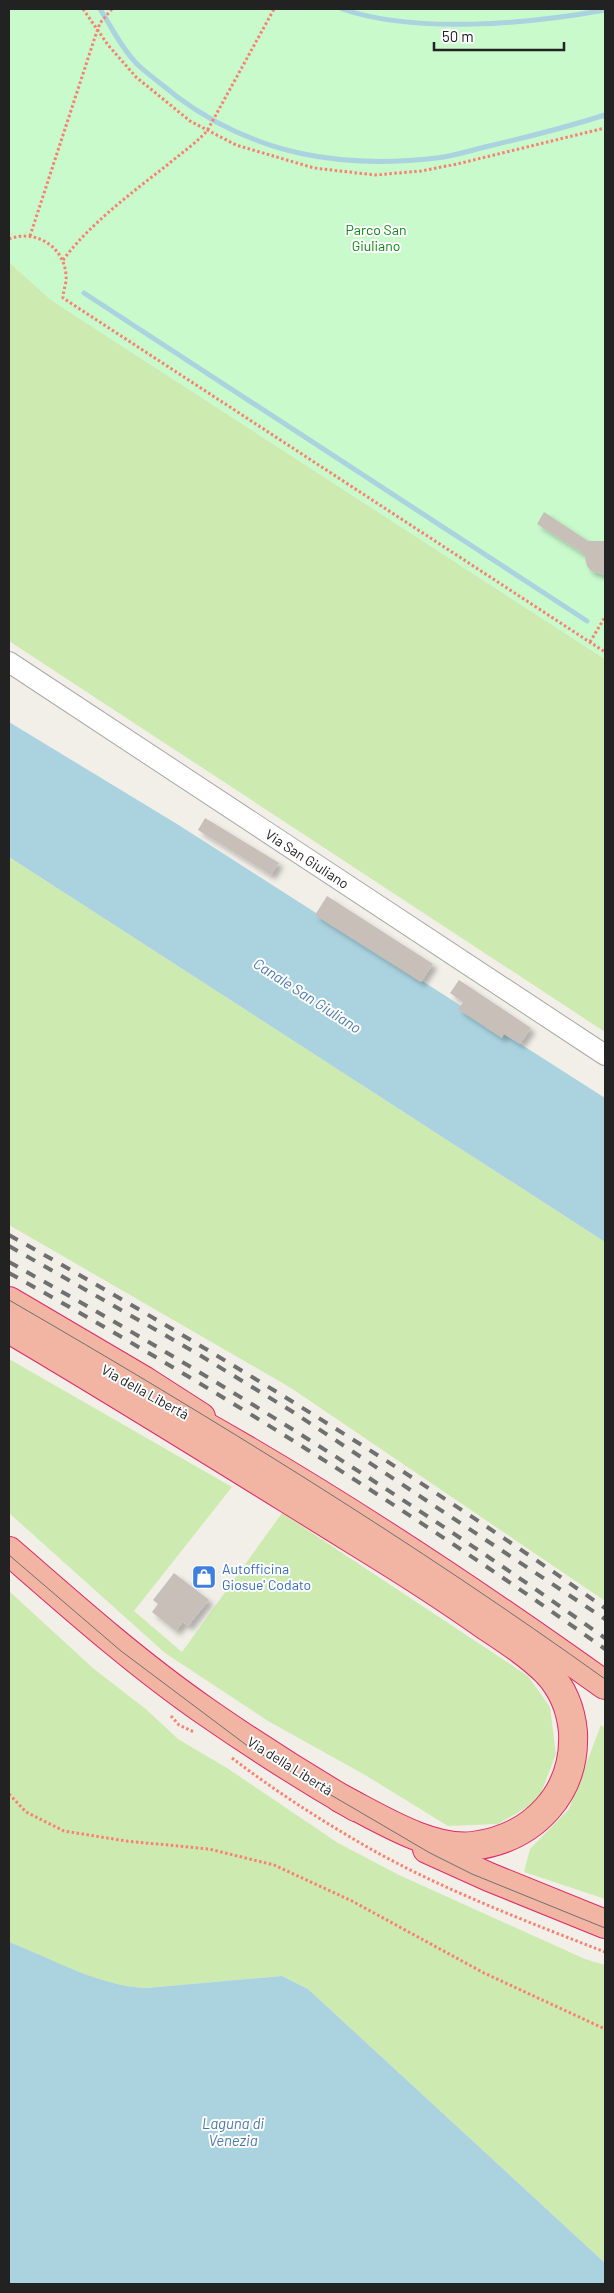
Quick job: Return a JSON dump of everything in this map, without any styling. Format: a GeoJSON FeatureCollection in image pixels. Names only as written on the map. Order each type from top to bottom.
{"type":"FeatureCollection","features":[{"type":"Feature","properties":{"kind":"highway"},"geometry":{"type":"LineString","coordinates":[[9,1301],[145,1381],[267,1460]]}},
{"type":"Feature","properties":{"kind":"highway","name":"Via della Libertà"},"geometry":{"type":"LineString","coordinates":[[9,1317],[267,1460],[462,1585],[605,1685]]}},
{"type":"Feature","properties":{"kind":"highway"},"geometry":{"type":"LineString","coordinates":[[9,1329],[96,1380],[435,1590],[529,1656],[557,1683],[565,1697],[571,1718],[574,1749],[565,1782],[550,1807],[532,1823],[506,1839],[471,1846],[440,1843],[401,1829],[340,1798]]}},
{"type":"Feature","properties":{"kind":"highway","name":"Via della Libertà"},"geometry":{"type":"LineString","coordinates":[[9,1551],[145,1666],[204,1711],[340,1798],[437,1855],[605,1924]]}},
{"type":"Feature","properties":{"kind":"street","name":"Via San Giuliano"},"geometry":{"type":"LineString","coordinates":[[9,662],[605,1055]]}},
{"type":"Feature","properties":{"kind":"path"},"geometry":{"type":"LineString","coordinates":[[83,9],[97,30],[132,72],[175,110],[207,131],[236,145],[293,163],[321,169],[375,175],[457,164],[605,128]]}},
{"type":"Feature","properties":{"kind":"path"},"geometry":{"type":"LineString","coordinates":[[30,236],[97,30],[100,23],[112,9]]}},
{"type":"Feature","properties":{"kind":"path"},"geometry":{"type":"LineString","coordinates":[[63,260],[75,244],[160,170],[193,146],[207,131],[274,9]]}},
{"type":"Feature","properties":{"kind":"path"},"geometry":{"type":"LineString","coordinates":[[9,239],[30,236],[51,244],[63,260],[66,276],[63,298],[605,652]]}},
{"type":"Feature","properties":{"kind":"path"},"geometry":{"type":"LineString","coordinates":[[590,642],[605,617]]}},
{"type":"Feature","properties":{"kind":"path"},"geometry":{"type":"LineString","coordinates":[[9,1794],[26,1812],[64,1831],[126,1841],[208,1849],[274,1865],[352,1901],[484,1973],[605,2029]]}},
{"type":"Feature","properties":{"kind":"green space","name":"Parco San Giuliano"},"geometry":{"type":"Polygon","coordinates":[[[9,9],[605,9],[605,659],[51,300],[9,262],[9,9]]]}},
{"type":"Feature","properties":{"kind":"green space"},"geometry":{"type":"Polygon","coordinates":[[[9,262],[51,300],[605,659],[605,1032],[9,641],[9,262]]]}},
{"type":"Feature","properties":{"kind":"green space"},"geometry":{"type":"Polygon","coordinates":[[[9,857],[605,1242],[605,1601],[291,1388],[9,1225],[9,857]]]}},
{"type":"Feature","properties":{"kind":"green space"},"geometry":{"type":"Polygon","coordinates":[[[9,1359],[232,1487],[134,1611],[182,1652],[282,1513],[528,1676],[550,1707],[556,1754],[538,1801],[498,1824],[448,1826],[365,1775],[268,1721],[165,1653],[9,1513],[9,1359]]]}},
{"type":"Feature","properties":{"kind":"green space"},"geometry":{"type":"Polygon","coordinates":[[[9,1591],[94,1669],[147,1710],[178,1739],[227,1768],[338,1843],[399,1875],[585,1959],[605,1965],[605,2263],[308,1989],[282,1976],[146,1988],[128,1986],[76,1971],[9,1942],[9,1591]]]}},
{"type":"Feature","properties":{"kind":"green space"},"geometry":{"type":"Polygon","coordinates":[[[601,1725],[605,1728],[605,1899],[524,1872],[530,1849],[569,1809],[601,1725]]]}},
{"type":"Feature","properties":{"kind":"water","name":"Canale San Giuliano"},"geometry":{"type":"Polygon","coordinates":[[[9,722],[177,824],[605,1098],[605,1242],[9,857],[9,722]]]}},
{"type":"Feature","properties":{"kind":"water","name":"Laguna di Venezia"},"geometry":{"type":"Polygon","coordinates":[[[9,1942],[76,1971],[128,1986],[146,1988],[282,1976],[308,1989],[605,2263],[605,2284],[9,2284],[9,1942]]]}},
{"type":"Feature","properties":{"kind":"building"},"geometry":{"type":"Polygon","coordinates":[[[544,512],[588,541],[605,541],[605,575],[591,571],[587,566],[584,554],[537,524],[544,512]]]}},
{"type":"Feature","properties":{"kind":"building"},"geometry":{"type":"Polygon","coordinates":[[[205,818],[279,863],[271,875],[198,830],[205,818]]]}},
{"type":"Feature","properties":{"kind":"building"},"geometry":{"type":"Polygon","coordinates":[[[327,896],[433,964],[421,982],[315,915],[327,896]]]}},
{"type":"Feature","properties":{"kind":"building"},"geometry":{"type":"Polygon","coordinates":[[[459,980],[531,1028],[520,1044],[504,1034],[502,1038],[458,1009],[463,1002],[450,993],[459,980]]]}},
{"type":"Feature","properties":{"kind":"building"},"geometry":{"type":"Polygon","coordinates":[[[174,1573],[209,1600],[188,1626],[183,1622],[176,1631],[152,1612],[158,1604],[153,1600],[174,1573]]]}},
{"type":"Feature","properties":{"kind":"waterway"},"geometry":{"type":"LineString","coordinates":[[100,9],[132,59],[176,96],[206,116],[237,132],[268,144],[300,153],[333,159],[367,161],[437,158],[576,124],[605,115]]}},
{"type":"Feature","properties":{"kind":"waterway"},"geometry":{"type":"LineString","coordinates":[[342,9],[371,17],[403,22],[437,24],[507,22],[605,10]]}},
{"type":"Feature","properties":{"kind":"waterway"},"geometry":{"type":"LineString","coordinates":[[84,293],[587,621]]}},
{"type":"Feature","properties":{"kind":"tram line"},"geometry":{"type":"LineString","coordinates":[[9,1300],[312,1482],[533,1628],[605,1679]]}},
{"type":"Feature","properties":{"kind":"tram line"},"geometry":{"type":"LineString","coordinates":[[9,1555],[121,1651],[249,1747],[430,1853],[472,1874],[605,1928]]}},
{"type":"Feature","properties":{"kind":"railway"},"geometry":{"type":"LineString","coordinates":[[9,1235],[162,1323],[312,1414],[460,1509],[605,1608]]}},
{"type":"Feature","properties":{"kind":"railway"},"geometry":{"type":"LineString","coordinates":[[9,1246],[198,1354],[293,1412],[605,1619]]}},
{"type":"Feature","properties":{"kind":"railway"},"geometry":{"type":"LineString","coordinates":[[9,1262],[86,1305],[237,1395],[387,1489],[605,1638]]}},
{"type":"Feature","properties":{"kind":"railway"},"geometry":{"type":"LineString","coordinates":[[9,1273],[86,1316],[237,1406],[387,1500],[605,1649]]}},
{"type":"Feature","properties":{"kind":"place","name":"Autofficina Giosue' Codato"},"geometry":{"type":"Point","coordinates":[204,1577]}}]}
